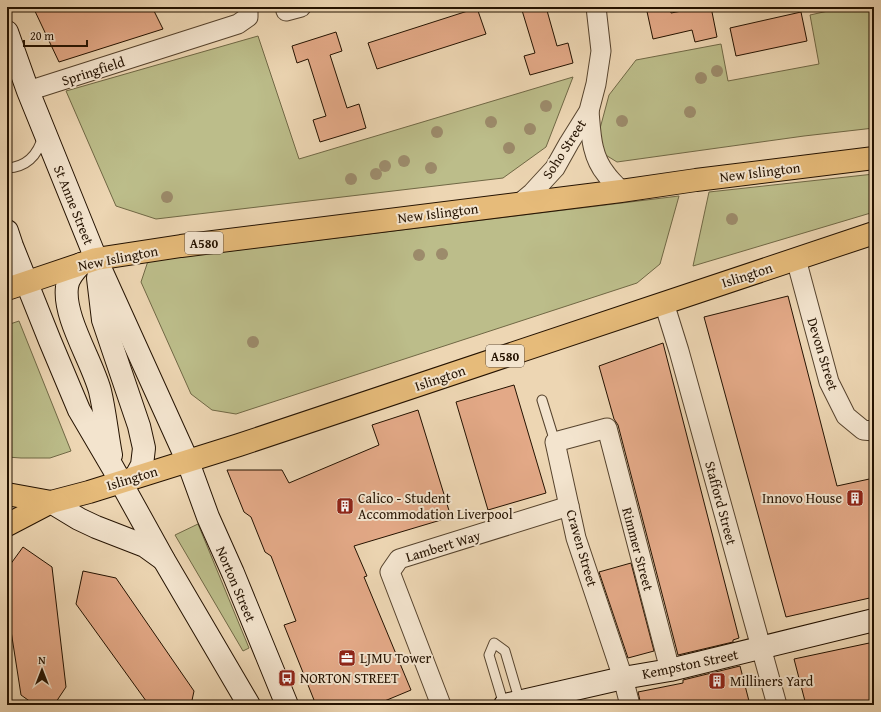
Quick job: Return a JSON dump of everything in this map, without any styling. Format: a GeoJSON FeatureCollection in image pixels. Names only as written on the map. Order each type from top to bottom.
{"type":"FeatureCollection","features":[{"type":"Feature","properties":{"kind":"main road","name":"St Anne Street"},"geometry":{"type":"LineString","coordinates":[[7,32],[28,91],[45,131],[88,261],[188,462]]}},
{"type":"Feature","properties":{"kind":"main road","name":"New Islington"},"geometry":{"type":"LineString","coordinates":[[17,285],[88,261],[181,246],[874,158]]}},
{"type":"Feature","properties":{"kind":"main road"},"geometry":{"type":"LineString","coordinates":[[7,231],[12,246],[17,285],[50,341],[79,410],[123,475],[164,560],[249,705]]}},
{"type":"Feature","properties":{"kind":"main road","name":"Islington"},"geometry":{"type":"LineString","coordinates":[[7,525],[51,502],[89,492],[123,475],[188,462],[874,234]]}},
{"type":"Feature","properties":{"kind":"main road"},"geometry":{"type":"LineString","coordinates":[[88,261],[103,320],[139,426],[144,448],[142,465],[123,475],[100,391],[76,332],[66,300],[67,285],[73,272],[88,261]]}},
{"type":"Feature","properties":{"kind":"main road","name":"Norton Street"},"geometry":{"type":"LineString","coordinates":[[188,462],[208,517],[233,573],[287,705]]}},
{"type":"Feature","properties":{"kind":"main road"},"geometry":{"type":"LineString","coordinates":[[7,494],[51,502],[79,519],[96,527],[145,546],[164,560]]}},
{"type":"Feature","properties":{"kind":"main road","name":"Kempston Street"},"geometry":{"type":"LineString","coordinates":[[515,704],[622,678],[670,670],[874,620]]}},
{"type":"Feature","properties":{"kind":"street","name":"Soho Street"},"geometry":{"type":"LineString","coordinates":[[520,202],[532,193],[555,168],[589,111],[596,84],[601,51],[596,7]]}},
{"type":"Feature","properties":{"kind":"street","name":"Springfield"},"geometry":{"type":"LineString","coordinates":[[28,91],[238,24],[248,12]]}},
{"type":"Feature","properties":{"kind":"street","name":"Soho Street"},"geometry":{"type":"LineString","coordinates":[[589,111],[592,142],[598,160],[605,174],[621,191]]}},
{"type":"Feature","properties":{"kind":"street","name":"Devon Street"},"geometry":{"type":"LineString","coordinates":[[796,259],[829,382],[846,416],[863,430],[874,431]]}},
{"type":"Feature","properties":{"kind":"street","name":"Stafford Street"},"geometry":{"type":"LineString","coordinates":[[664,303],[679,351],[776,705]]}},
{"type":"Feature","properties":{"kind":"street","name":"Rimmer Street"},"geometry":{"type":"LineString","coordinates":[[555,442],[607,428],[670,670]]}},
{"type":"Feature","properties":{"kind":"street","name":"Craven Street"},"geometry":{"type":"LineString","coordinates":[[555,442],[569,506],[630,705]]}},
{"type":"Feature","properties":{"kind":"street","name":"Lambert Way"},"geometry":{"type":"LineString","coordinates":[[441,705],[390,572],[400,559],[569,506]]}},
{"type":"Feature","properties":{"kind":"lane"},"geometry":{"type":"LineString","coordinates":[[7,168],[18,167],[32,159],[41,145],[45,131]]}},
{"type":"Feature","properties":{"kind":"lane"},"geometry":{"type":"LineString","coordinates":[[542,400],[555,442]]}},
{"type":"Feature","properties":{"kind":"lane"},"geometry":{"type":"LineString","coordinates":[[494,643],[505,651],[515,704],[489,655],[494,643]]}},
{"type":"Feature","properties":{"kind":"green space"},"geometry":{"type":"Polygon","coordinates":[[[846,7],[874,7],[874,128],[804,136],[617,162],[604,154],[598,136],[609,95],[636,60],[721,44],[728,81],[819,64],[810,15],[846,7]]]}},
{"type":"Feature","properties":{"kind":"green space"},"geometry":{"type":"Polygon","coordinates":[[[258,36],[299,159],[573,77],[546,147],[503,178],[156,219],[116,206],[66,91],[258,36]]]}},
{"type":"Feature","properties":{"kind":"green space"},"geometry":{"type":"Polygon","coordinates":[[[874,174],[874,212],[693,266],[709,192],[874,174]]]}},
{"type":"Feature","properties":{"kind":"green space"},"geometry":{"type":"Polygon","coordinates":[[[679,196],[660,264],[637,283],[236,414],[212,410],[191,394],[141,282],[148,261],[679,196]]]}},
{"type":"Feature","properties":{"kind":"green space"},"geometry":{"type":"Polygon","coordinates":[[[19,321],[71,451],[50,458],[7,457],[7,325],[19,321]]]}},
{"type":"Feature","properties":{"kind":"green space"},"geometry":{"type":"Polygon","coordinates":[[[198,524],[249,648],[243,651],[175,535],[198,524]]]}},
{"type":"Feature","properties":{"kind":"building"},"geometry":{"type":"Polygon","coordinates":[[[33,7],[152,7],[163,29],[59,62],[33,7]]]}},
{"type":"Feature","properties":{"kind":"building"},"geometry":{"type":"Polygon","coordinates":[[[521,7],[546,7],[557,46],[568,43],[573,63],[530,75],[524,56],[535,53],[521,7]]]}},
{"type":"Feature","properties":{"kind":"building"},"geometry":{"type":"Polygon","coordinates":[[[646,7],[670,7],[671,13],[711,7],[717,37],[695,42],[692,30],[653,39],[646,7]]]}},
{"type":"Feature","properties":{"kind":"building"},"geometry":{"type":"Polygon","coordinates":[[[477,8],[486,34],[377,69],[368,43],[477,8]]]}},
{"type":"Feature","properties":{"kind":"building"},"geometry":{"type":"Polygon","coordinates":[[[801,12],[807,41],[736,56],[730,28],[801,12]]]}},
{"type":"Feature","properties":{"kind":"building"},"geometry":{"type":"Polygon","coordinates":[[[336,32],[342,51],[330,55],[347,108],[359,104],[366,128],[320,142],[313,120],[326,116],[308,59],[297,63],[292,46],[336,32]]]}},
{"type":"Feature","properties":{"kind":"building"},"geometry":{"type":"Polygon","coordinates":[[[788,296],[837,486],[874,478],[874,597],[786,617],[704,317],[788,296]]]}},
{"type":"Feature","properties":{"kind":"building"},"geometry":{"type":"Polygon","coordinates":[[[663,343],[739,638],[733,640],[733,642],[678,655],[618,425],[614,419],[599,366],[663,343]]]}},
{"type":"Feature","properties":{"kind":"building","name":"Calico - Student Accommodation Liverpool"},"geometry":{"type":"Polygon","coordinates":[[[514,385],[546,493],[488,510],[456,402],[514,385]]]}},
{"type":"Feature","properties":{"kind":"building","name":"Calico - Student Accommodation Liverpool"},"geometry":{"type":"Polygon","coordinates":[[[418,410],[451,517],[354,546],[367,576],[364,577],[411,690],[375,705],[316,705],[284,625],[296,621],[271,556],[265,552],[251,517],[244,512],[227,470],[282,470],[289,483],[379,445],[372,425],[418,410]]]}},
{"type":"Feature","properties":{"kind":"building"},"geometry":{"type":"Polygon","coordinates":[[[23,547],[52,567],[66,687],[54,705],[35,705],[21,695],[7,605],[7,569],[23,547]]]}},
{"type":"Feature","properties":{"kind":"building"},"geometry":{"type":"Polygon","coordinates":[[[631,563],[654,651],[628,658],[599,572],[631,563]]]}},
{"type":"Feature","properties":{"kind":"building"},"geometry":{"type":"Polygon","coordinates":[[[83,571],[116,578],[194,691],[191,705],[149,705],[76,604],[83,571]]]}},
{"type":"Feature","properties":{"kind":"building"},"geometry":{"type":"Polygon","coordinates":[[[874,642],[874,705],[806,705],[794,659],[874,642]]]}},
{"type":"Feature","properties":{"kind":"building","name":"Milliners Yard"},"geometry":{"type":"Polygon","coordinates":[[[740,666],[750,705],[641,705],[638,692],[683,683],[683,680],[740,666]]]}},
{"type":"Feature","properties":{"kind":"place","name":"Innovo House"},"geometry":{"type":"Point","coordinates":[855,498]}},
{"type":"Feature","properties":{"kind":"place","name":"Calico - Student Accommodation Liverpool"},"geometry":{"type":"Point","coordinates":[345,506]}},
{"type":"Feature","properties":{"kind":"place","name":"LJMU Tower"},"geometry":{"type":"Point","coordinates":[347,658]}},
{"type":"Feature","properties":{"kind":"place","name":"NORTON STREET"},"geometry":{"type":"Point","coordinates":[287,678]}},
{"type":"Feature","properties":{"kind":"place","name":"Milliners Yard"},"geometry":{"type":"Point","coordinates":[717,681]}}]}
